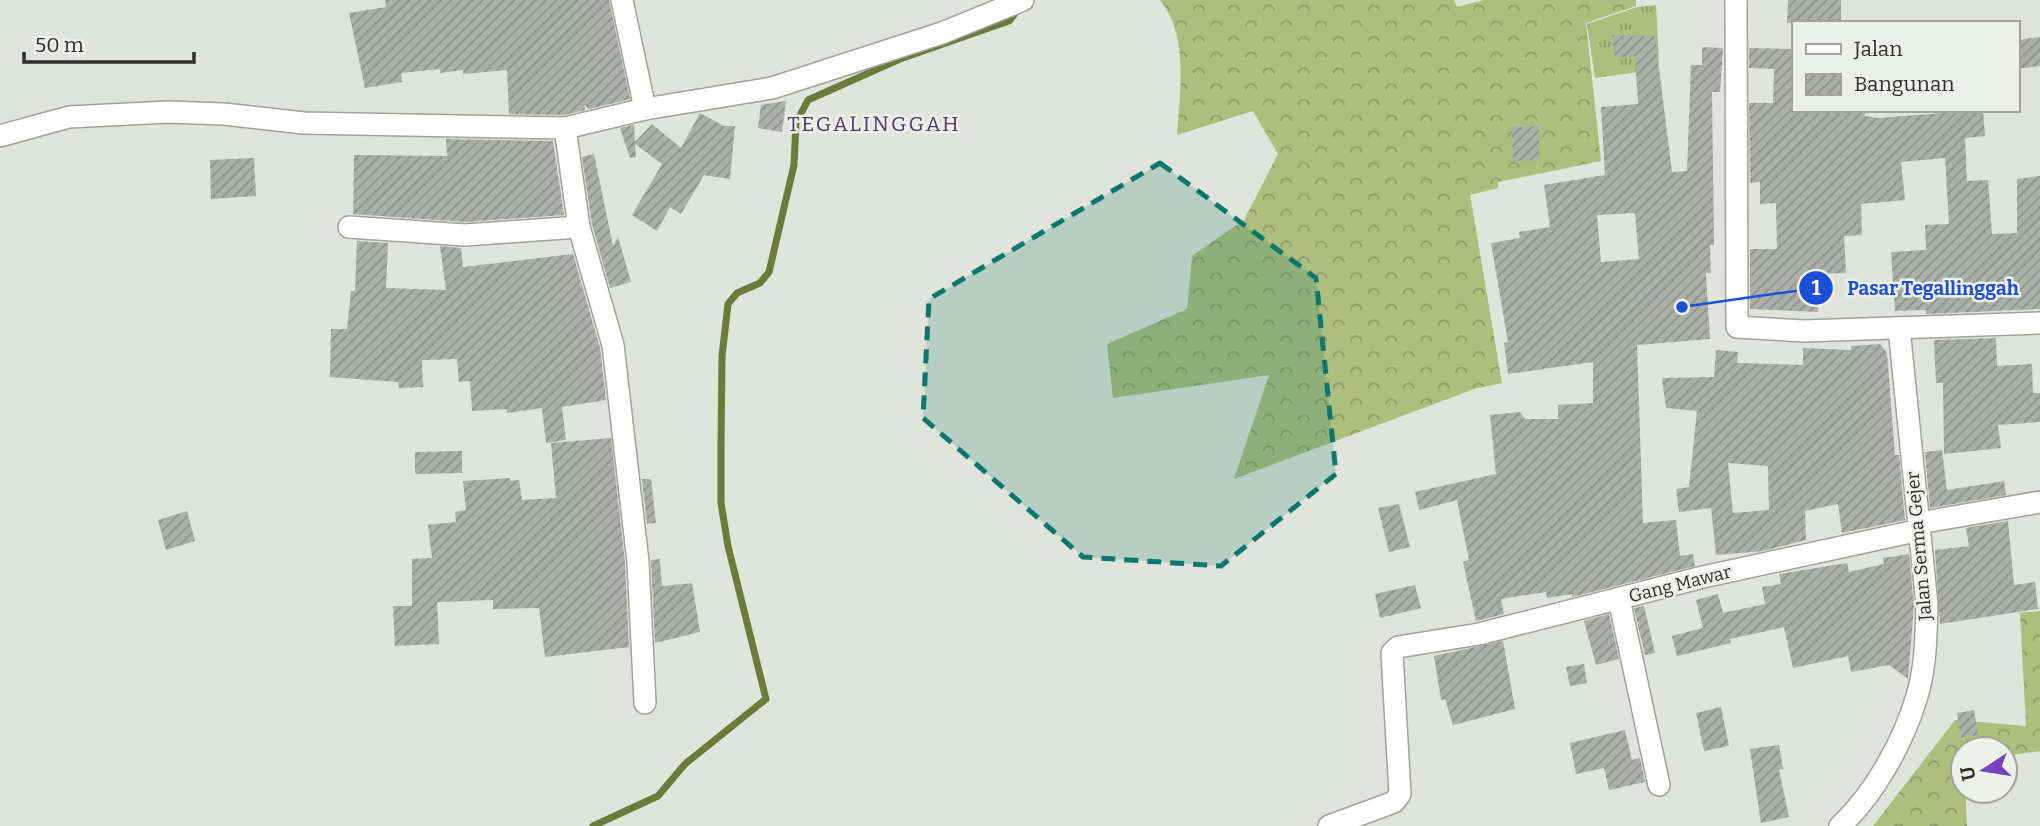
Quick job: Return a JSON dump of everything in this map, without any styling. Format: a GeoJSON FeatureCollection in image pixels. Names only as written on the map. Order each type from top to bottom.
{"type":"FeatureCollection","features":[{"type":"Feature","properties":{"kind":"street"},"geometry":{"type":"LineString","coordinates":[[622,0],[645,108]]}},
{"type":"Feature","properties":{"kind":"street"},"geometry":{"type":"LineString","coordinates":[[1735,0],[1737,327],[1804,331],[2040,323]]}},
{"type":"Feature","properties":{"kind":"street"},"geometry":{"type":"LineString","coordinates":[[0,136],[69,117],[167,112],[224,114],[304,123],[565,128],[645,108],[772,88],[931,37],[1017,3]]}},
{"type":"Feature","properties":{"kind":"street"},"geometry":{"type":"LineString","coordinates":[[565,128],[579,227],[613,345],[638,562],[645,703]]}},
{"type":"Feature","properties":{"kind":"street"},"geometry":{"type":"LineString","coordinates":[[349,227],[466,235],[579,227]]}},
{"type":"Feature","properties":{"kind":"street","name":"Jalan Serma Gejer"},"geometry":{"type":"LineString","coordinates":[[1840,826],[1851,816],[1881,772],[1903,732],[1917,695],[1925,650],[1927,605],[1899,328]]}},
{"type":"Feature","properties":{"kind":"street","name":"Gang Mawar"},"geometry":{"type":"LineString","coordinates":[[1329,826],[1394,802],[1400,794],[1392,653],[1398,647],[1441,642],[1920,527],[2040,502]]}},
{"type":"Feature","properties":{"kind":"street"},"geometry":{"type":"LineString","coordinates":[[1619,598],[1658,785]]}},
{"type":"Feature","properties":{"kind":"highlighted area"},"geometry":{"type":"Polygon","coordinates":[[[1160,163],[1316,278],[1336,474],[1221,566],[1083,557],[923,418],[929,299],[1160,163]]]}},
{"type":"Feature","properties":{"kind":"green space"},"geometry":{"type":"Polygon","coordinates":[[[1160,0],[1454,0],[1457,7],[1484,0],[1636,0],[1636,6],[1586,23],[1601,161],[1498,182],[1498,188],[1470,195],[1502,383],[1474,389],[1234,479],[1269,375],[1113,398],[1107,344],[1187,309],[1192,256],[1244,220],[1278,154],[1253,111],[1177,135],[1181,82],[1179,47],[1169,14],[1160,0]]]}},
{"type":"Feature","properties":{"kind":"green space"},"geometry":{"type":"Polygon","coordinates":[[[1656,5],[1659,63],[1653,70],[1595,78],[1587,24],[1637,7],[1656,5]]]}},
{"type":"Feature","properties":{"kind":"green space"},"geometry":{"type":"Polygon","coordinates":[[[2040,611],[2040,751],[2019,754],[2019,735],[1949,735],[1949,805],[1966,805],[1967,826],[1873,826],[1955,720],[2026,726],[2020,613],[2040,611]]]}},
{"type":"Feature","properties":{"kind":"building"},"geometry":{"type":"Polygon","coordinates":[[[385,0],[609,0],[630,99],[589,109],[584,105],[585,110],[564,115],[509,114],[507,70],[463,74],[463,70],[440,73],[440,69],[401,73],[402,82],[365,88],[349,13],[386,7],[385,0]]]}},
{"type":"Feature","properties":{"kind":"building"},"geometry":{"type":"Polygon","coordinates":[[[1788,0],[1841,0],[1841,21],[1787,23],[1788,0]]]}},
{"type":"Feature","properties":{"kind":"building"},"geometry":{"type":"Polygon","coordinates":[[[1612,35],[1655,36],[1672,172],[1687,171],[1691,65],[1702,65],[1702,47],[1723,48],[1720,92],[1712,92],[1714,245],[1710,245],[1711,273],[1706,273],[1710,339],[1637,345],[1643,523],[1676,520],[1680,556],[1693,554],[1695,566],[1572,597],[1572,594],[1547,598],[1546,592],[1501,599],[1504,614],[1476,621],[1463,562],[1469,560],[1457,500],[1419,510],[1415,492],[1496,474],[1490,415],[1520,412],[1525,419],[1558,419],[1558,405],[1593,403],[1593,362],[1508,374],[1504,343],[1508,342],[1491,243],[1520,238],[1519,232],[1550,227],[1544,185],[1605,175],[1601,107],[1638,104],[1635,56],[1615,58],[1612,35]],[[1635,213],[1597,215],[1601,262],[1639,259],[1635,213]]]}},
{"type":"Feature","properties":{"kind":"building"},"geometry":{"type":"Polygon","coordinates":[[[2040,37],[2040,66],[2019,69],[2019,40],[2040,37]]]}},
{"type":"Feature","properties":{"kind":"building"},"geometry":{"type":"Polygon","coordinates":[[[1749,48],[1792,49],[1792,112],[1865,112],[1865,116],[1878,118],[1983,112],[1985,136],[1965,138],[1967,181],[1988,180],[1992,234],[2017,233],[2017,179],[2040,176],[2040,309],[1926,314],[1926,310],[1895,311],[1891,252],[1926,250],[1925,225],[1949,224],[1945,158],[1901,162],[1905,200],[1861,204],[1862,235],[1844,236],[1846,273],[1817,274],[1818,312],[1750,309],[1750,249],[1777,249],[1776,203],[1760,204],[1760,182],[1750,183],[1749,103],[1773,103],[1774,69],[1749,68],[1749,48]]]}},
{"type":"Feature","properties":{"kind":"building"},"geometry":{"type":"Polygon","coordinates":[[[786,101],[782,132],[758,128],[761,105],[786,101]]]}},
{"type":"Feature","properties":{"kind":"building"},"geometry":{"type":"Polygon","coordinates":[[[700,113],[724,126],[735,126],[730,179],[704,175],[681,214],[670,207],[657,231],[632,215],[662,164],[635,144],[636,157],[630,158],[620,128],[634,125],[635,142],[652,124],[681,148],[700,113]]]}},
{"type":"Feature","properties":{"kind":"building"},"geometry":{"type":"Polygon","coordinates":[[[1539,126],[1539,160],[1513,161],[1512,127],[1539,126]]]}},
{"type":"Feature","properties":{"kind":"building"},"geometry":{"type":"Polygon","coordinates":[[[446,139],[553,141],[564,215],[465,222],[353,214],[354,155],[447,156],[446,139]]]}},
{"type":"Feature","properties":{"kind":"building"},"geometry":{"type":"Polygon","coordinates":[[[594,154],[613,246],[618,237],[631,282],[610,288],[592,224],[582,157],[594,154]]]}},
{"type":"Feature","properties":{"kind":"building"},"geometry":{"type":"Polygon","coordinates":[[[254,158],[256,196],[211,199],[210,160],[254,158]]]}},
{"type":"Feature","properties":{"kind":"building"},"geometry":{"type":"Polygon","coordinates":[[[357,241],[388,243],[386,288],[446,290],[440,246],[461,248],[463,267],[573,254],[600,348],[606,400],[562,407],[566,440],[546,443],[542,408],[507,413],[506,409],[472,411],[470,381],[459,382],[457,359],[422,360],[423,387],[399,388],[398,382],[330,377],[331,329],[347,329],[351,291],[355,291],[357,241]]]}},
{"type":"Feature","properties":{"kind":"building"},"geometry":{"type":"Polygon","coordinates":[[[1996,338],[1997,366],[2032,364],[2033,393],[2040,393],[2040,422],[1998,425],[2001,448],[1944,454],[1943,383],[1936,383],[1934,340],[1996,338]]]}},
{"type":"Feature","properties":{"kind":"building"},"geometry":{"type":"Polygon","coordinates":[[[1880,344],[1887,353],[1895,455],[1899,455],[1905,520],[1842,533],[1838,504],[1805,511],[1806,540],[1763,551],[1716,555],[1711,508],[1679,512],[1676,489],[1689,487],[1697,411],[1666,408],[1662,378],[1714,377],[1716,350],[1738,352],[1737,363],[1803,365],[1803,348],[1851,350],[1851,346],[1880,344]],[[1728,463],[1733,513],[1769,510],[1768,466],[1728,463]]]}},
{"type":"Feature","properties":{"kind":"building"},"geometry":{"type":"Polygon","coordinates":[[[611,438],[625,563],[629,647],[545,657],[539,608],[493,609],[493,600],[437,602],[439,644],[395,646],[393,606],[412,606],[412,559],[432,558],[428,525],[456,522],[455,512],[466,510],[463,481],[510,478],[510,481],[519,480],[522,500],[556,498],[551,443],[611,438]]]}},
{"type":"Feature","properties":{"kind":"building"},"geometry":{"type":"Polygon","coordinates":[[[1942,450],[1947,490],[2004,481],[2006,495],[1930,508],[1925,452],[1942,450]]]}},
{"type":"Feature","properties":{"kind":"building"},"geometry":{"type":"Polygon","coordinates":[[[462,451],[462,473],[415,474],[415,452],[462,451]]]}},
{"type":"Feature","properties":{"kind":"building"},"geometry":{"type":"Polygon","coordinates":[[[642,479],[651,479],[656,523],[647,524],[642,479]]]}},
{"type":"Feature","properties":{"kind":"building"},"geometry":{"type":"Polygon","coordinates":[[[1399,504],[1410,547],[1389,552],[1378,508],[1399,504]]]}},
{"type":"Feature","properties":{"kind":"building"},"geometry":{"type":"Polygon","coordinates":[[[187,511],[195,541],[166,550],[158,520],[187,511]]]}},
{"type":"Feature","properties":{"kind":"building"},"geometry":{"type":"Polygon","coordinates":[[[2008,521],[2014,585],[2035,582],[2038,609],[1940,624],[1935,550],[1969,546],[1966,528],[2008,521]]]}},
{"type":"Feature","properties":{"kind":"building"},"geometry":{"type":"Polygon","coordinates":[[[1909,554],[1914,605],[1908,679],[1889,665],[1851,672],[1848,656],[1793,668],[1784,627],[1730,639],[1731,643],[1677,656],[1672,636],[1703,628],[1696,600],[1718,594],[1723,613],[1765,604],[1762,587],[1781,584],[1779,574],[1847,563],[1849,572],[1884,564],[1883,558],[1909,554]]]}},
{"type":"Feature","properties":{"kind":"building"},"geometry":{"type":"Polygon","coordinates":[[[660,559],[662,586],[692,583],[700,632],[655,643],[651,560],[660,559]]]}},
{"type":"Feature","properties":{"kind":"building"},"geometry":{"type":"Polygon","coordinates":[[[1415,585],[1421,608],[1380,618],[1375,594],[1415,585]]]}},
{"type":"Feature","properties":{"kind":"building"},"geometry":{"type":"Polygon","coordinates":[[[1644,606],[1655,653],[1645,655],[1634,608],[1644,606]]]}},
{"type":"Feature","properties":{"kind":"building"},"geometry":{"type":"Polygon","coordinates":[[[1609,614],[1619,659],[1596,665],[1584,621],[1609,614]]]}},
{"type":"Feature","properties":{"kind":"building"},"geometry":{"type":"Polygon","coordinates":[[[1503,641],[1515,709],[1453,725],[1445,699],[1441,700],[1434,656],[1503,641]]]}},
{"type":"Feature","properties":{"kind":"building"},"geometry":{"type":"Polygon","coordinates":[[[1584,664],[1587,683],[1570,686],[1566,667],[1584,664]]]}},
{"type":"Feature","properties":{"kind":"building"},"geometry":{"type":"Polygon","coordinates":[[[1721,707],[1729,746],[1704,751],[1696,713],[1721,707]]]}},
{"type":"Feature","properties":{"kind":"building"},"geometry":{"type":"Polygon","coordinates":[[[1974,710],[1978,735],[1961,735],[1957,713],[1974,710]]]}},
{"type":"Feature","properties":{"kind":"building"},"geometry":{"type":"Polygon","coordinates":[[[1625,730],[1632,760],[1640,758],[1645,782],[1609,790],[1604,768],[1576,774],[1570,743],[1625,730]]]}},
{"type":"Feature","properties":{"kind":"building"},"geometry":{"type":"Polygon","coordinates":[[[1779,745],[1783,769],[1779,770],[1789,817],[1761,823],[1750,749],[1779,745]]]}},
{"type":"Feature","properties":{"kind":"waterway"},"geometry":{"type":"LineString","coordinates":[[593,826],[658,796],[685,764],[766,699],[728,546],[721,503],[722,356],[728,304],[737,293],[760,283],[769,272],[794,165],[796,123],[808,100],[900,59],[1009,21],[1020,7]]}},
{"type":"Feature","properties":{"kind":"place","name":"Pasar Tegallinggah"},"geometry":{"type":"Point","coordinates":[1682,307]}},
{"type":"Feature","properties":{"kind":"district","name":"TEGALINGGAH"},"geometry":{"type":"Point","coordinates":[874,124]}}]}
